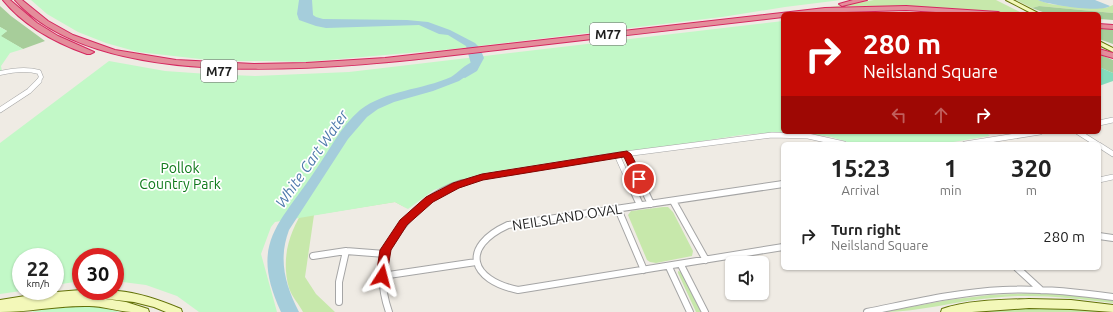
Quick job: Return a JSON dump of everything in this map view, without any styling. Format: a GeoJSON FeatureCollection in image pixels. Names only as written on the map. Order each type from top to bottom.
{"type":"FeatureCollection","features":[{"type":"Feature","properties":{"kind":"highway","name":"M77"},"geometry":{"type":"LineString","coordinates":[[6,0],[35,25],[70,44],[109,58],[163,66],[225,71],[290,71],[362,67],[781,14]]}},
{"type":"Feature","properties":{"kind":"highway","name":"M77"},"geometry":{"type":"LineString","coordinates":[[18,0],[40,19],[56,29],[99,48],[156,61],[229,66],[274,64],[283,66],[351,63],[448,55]]}},
{"type":"Feature","properties":{"kind":"highway"},"geometry":{"type":"LineString","coordinates":[[782,12],[864,0]]}},
{"type":"Feature","properties":{"kind":"highway","name":"M77"},"geometry":{"type":"LineString","coordinates":[[795,12],[863,8],[932,9],[972,12]]}},
{"type":"Feature","properties":{"kind":"highway"},"geometry":{"type":"LineString","coordinates":[[720,21],[781,12]]}},
{"type":"Feature","properties":{"kind":"highway","name":"M77"},"geometry":{"type":"LineString","coordinates":[[497,49],[781,18]]}},
{"type":"Feature","properties":{"kind":"highway"},"geometry":{"type":"LineString","coordinates":[[1101,22],[1113,23]]}},
{"type":"Feature","properties":{"kind":"highway"},"geometry":{"type":"LineString","coordinates":[[1101,26],[1113,27]]}},
{"type":"Feature","properties":{"kind":"highway"},"geometry":{"type":"LineString","coordinates":[[1101,51],[1113,56]]}},
{"type":"Feature","properties":{"kind":"street"},"geometry":{"type":"LineString","coordinates":[[1002,0],[1026,12]]}},
{"type":"Feature","properties":{"kind":"street"},"geometry":{"type":"LineString","coordinates":[[1009,0],[1034,12]]}},
{"type":"Feature","properties":{"kind":"street"},"geometry":{"type":"LineString","coordinates":[[1101,44],[1113,48]]}},
{"type":"Feature","properties":{"kind":"street"},"geometry":{"type":"LineString","coordinates":[[0,74],[16,70],[31,70],[39,72],[41,77],[33,88],[0,110]]}},
{"type":"Feature","properties":{"kind":"street"},"geometry":{"type":"LineString","coordinates":[[1101,123],[1113,120]]}},
{"type":"Feature","properties":{"kind":"street"},"geometry":{"type":"LineString","coordinates":[[978,142],[1028,134]]}},
{"type":"Feature","properties":{"kind":"street"},"geometry":{"type":"LineString","coordinates":[[1081,134],[1093,142]]}},
{"type":"Feature","properties":{"kind":"street"},"geometry":{"type":"LineString","coordinates":[[389,312],[383,296],[382,276],[386,250],[404,222],[429,199],[456,185],[482,177],[618,155],[781,135],[812,137],[835,142]]}},
{"type":"Feature","properties":{"kind":"street"},"geometry":{"type":"LineString","coordinates":[[1101,147],[1113,154]]}},
{"type":"Feature","properties":{"kind":"street"},"geometry":{"type":"LineString","coordinates":[[627,154],[651,204]]}},
{"type":"Feature","properties":{"kind":"street"},"geometry":{"type":"LineString","coordinates":[[618,155],[640,206]]}},
{"type":"Feature","properties":{"kind":"street"},"geometry":{"type":"LineString","coordinates":[[1101,180],[1113,178]]}},
{"type":"Feature","properties":{"kind":"street","name":"NEILSLAND OVAL"},"geometry":{"type":"LineString","coordinates":[[476,262],[477,251],[482,242],[490,233],[502,227],[781,184]]}},
{"type":"Feature","properties":{"kind":"street"},"geometry":{"type":"LineString","coordinates":[[673,201],[706,260]]}},
{"type":"Feature","properties":{"kind":"street"},"geometry":{"type":"LineString","coordinates":[[618,209],[644,270]]}},
{"type":"Feature","properties":{"kind":"street"},"geometry":{"type":"LineString","coordinates":[[1101,236],[1113,238]]}},
{"type":"Feature","properties":{"kind":"street"},"geometry":{"type":"LineString","coordinates":[[382,276],[476,262],[481,272],[490,282],[503,288],[518,290],[669,267],[781,247]]}},
{"type":"Feature","properties":{"kind":"street"},"geometry":{"type":"LineString","coordinates":[[313,256],[346,251],[385,254]]}},
{"type":"Feature","properties":{"kind":"street"},"geometry":{"type":"LineString","coordinates":[[339,302],[339,282],[346,251]]}},
{"type":"Feature","properties":{"kind":"street"},"geometry":{"type":"LineString","coordinates":[[681,265],[704,312]]}},
{"type":"Feature","properties":{"kind":"street"},"geometry":{"type":"LineString","coordinates":[[669,267],[690,312]]}},
{"type":"Feature","properties":{"kind":"street"},"geometry":{"type":"LineString","coordinates":[[1019,270],[1041,290]]}},
{"type":"Feature","properties":{"kind":"street"},"geometry":{"type":"LineString","coordinates":[[867,312],[981,292],[1041,290],[1113,297]]}},
{"type":"Feature","properties":{"kind":"street"},"geometry":{"type":"LineString","coordinates":[[0,304],[78,293],[117,294],[145,300],[177,312]]}},
{"type":"Feature","properties":{"kind":"street"},"geometry":{"type":"LineString","coordinates":[[0,311],[68,301],[99,301],[128,306],[144,312]]}},
{"type":"Feature","properties":{"kind":"street"},"geometry":{"type":"LineString","coordinates":[[946,312],[986,305],[1028,303],[1077,304],[1113,309]]}},
{"type":"Feature","properties":{"kind":"green space"},"geometry":{"type":"Polygon","coordinates":[[[31,0],[841,0],[722,17],[454,49],[305,62],[218,61],[138,52],[106,43],[78,32],[47,14],[31,0]]]}},
{"type":"Feature","properties":{"kind":"green space"},"geometry":{"type":"Polygon","coordinates":[[[874,0],[996,0],[1020,12],[995,12],[922,7],[830,7],[874,0]]]}},
{"type":"Feature","properties":{"kind":"green space"},"geometry":{"type":"Polygon","coordinates":[[[1016,0],[1038,0],[1050,4],[1083,8],[1106,8],[1113,5],[1113,13],[1039,6],[1032,8],[1016,0]]]}},
{"type":"Feature","properties":{"kind":"green space"},"geometry":{"type":"Polygon","coordinates":[[[0,6],[45,41],[23,49],[0,36],[7,31],[0,27],[0,6]]]}},
{"type":"Feature","properties":{"kind":"green space"},"geometry":{"type":"Polygon","coordinates":[[[1039,6],[1113,13],[1113,20],[1101,19],[1101,12],[1043,12],[1032,8],[1039,6]]]}},
{"type":"Feature","properties":{"kind":"green space","name":"Pollok Country Park"},"geometry":{"type":"Polygon","coordinates":[[[781,21],[781,132],[741,135],[659,148],[610,153],[484,173],[434,190],[408,209],[395,202],[275,222],[271,227],[261,254],[277,312],[199,312],[177,296],[146,285],[124,282],[124,248],[72,248],[72,282],[64,284],[64,248],[12,248],[12,292],[0,294],[0,143],[109,61],[165,71],[255,76],[349,72],[781,21]]]}},
{"type":"Feature","properties":{"kind":"green space"},"geometry":{"type":"Polygon","coordinates":[[[0,27],[7,31],[1,36],[23,49],[10,53],[1,66],[2,71],[0,71],[0,27]]]}},
{"type":"Feature","properties":{"kind":"green space"},"geometry":{"type":"Polygon","coordinates":[[[1101,28],[1113,29],[1113,44],[1101,40],[1101,28]]]}},
{"type":"Feature","properties":{"kind":"green space"},"geometry":{"type":"Polygon","coordinates":[[[1101,55],[1113,60],[1113,73],[1101,68],[1101,55]]]}},
{"type":"Feature","properties":{"kind":"green space"},"geometry":{"type":"Polygon","coordinates":[[[1101,68],[1113,73],[1113,81],[1101,85],[1101,68]]]}},
{"type":"Feature","properties":{"kind":"green space"},"geometry":{"type":"Polygon","coordinates":[[[810,134],[988,134],[990,136],[953,142],[847,142],[831,137],[810,134]]]}},
{"type":"Feature","properties":{"kind":"green space"},"geometry":{"type":"Polygon","coordinates":[[[337,164],[408,209],[395,202],[314,215],[305,277],[316,294],[335,312],[303,312],[289,288],[286,270],[287,253],[297,221],[306,206],[337,164]]]}},
{"type":"Feature","properties":{"kind":"green space"},"geometry":{"type":"Polygon","coordinates":[[[668,207],[673,212],[693,251],[692,256],[656,263],[647,260],[628,215],[631,211],[668,207]]]}},
{"type":"Feature","properties":{"kind":"green space"},"geometry":{"type":"Polygon","coordinates":[[[678,271],[681,272],[701,312],[696,312],[678,271]]]}},
{"type":"Feature","properties":{"kind":"green space"},"geometry":{"type":"Polygon","coordinates":[[[1034,293],[1113,300],[1113,303],[1067,298],[1021,296],[978,299],[897,312],[884,312],[948,300],[990,295],[1034,293]]]}},
{"type":"Feature","properties":{"kind":"green space"},"geometry":{"type":"Polygon","coordinates":[[[57,307],[98,307],[121,312],[30,312],[57,307]]]}},
{"type":"Feature","properties":{"kind":"green space"},"geometry":{"type":"Polygon","coordinates":[[[1014,308],[1077,309],[1109,312],[979,312],[1014,308]]]}},
{"type":"Feature","properties":{"kind":"water"},"geometry":{"type":"Polygon","coordinates":[[[299,0],[312,0],[313,15],[323,19],[407,20],[428,22],[450,30],[475,43],[480,48],[484,58],[477,71],[465,78],[458,75],[471,64],[466,46],[448,35],[439,34],[419,25],[326,28],[316,26],[299,20],[297,14],[299,0]]]}},
{"type":"Feature","properties":{"kind":"water"},"geometry":{"type":"Polygon","coordinates":[[[1038,0],[1095,0],[1110,6],[1097,9],[1063,6],[1038,0]]]}},
{"type":"Feature","properties":{"kind":"waterway","name":"White Cart Water"},"geometry":{"type":"LineString","coordinates":[[290,312],[280,289],[276,273],[275,256],[278,239],[286,222],[320,175],[348,131],[363,114],[377,105],[443,84],[455,79],[473,65]]}},
{"type":"Feature","properties":{"kind":"route"},"geometry":{"type":"LineString","coordinates":[[382,276],[386,250],[404,222],[429,199],[456,185],[482,177],[627,154],[639,179]]}}]}
